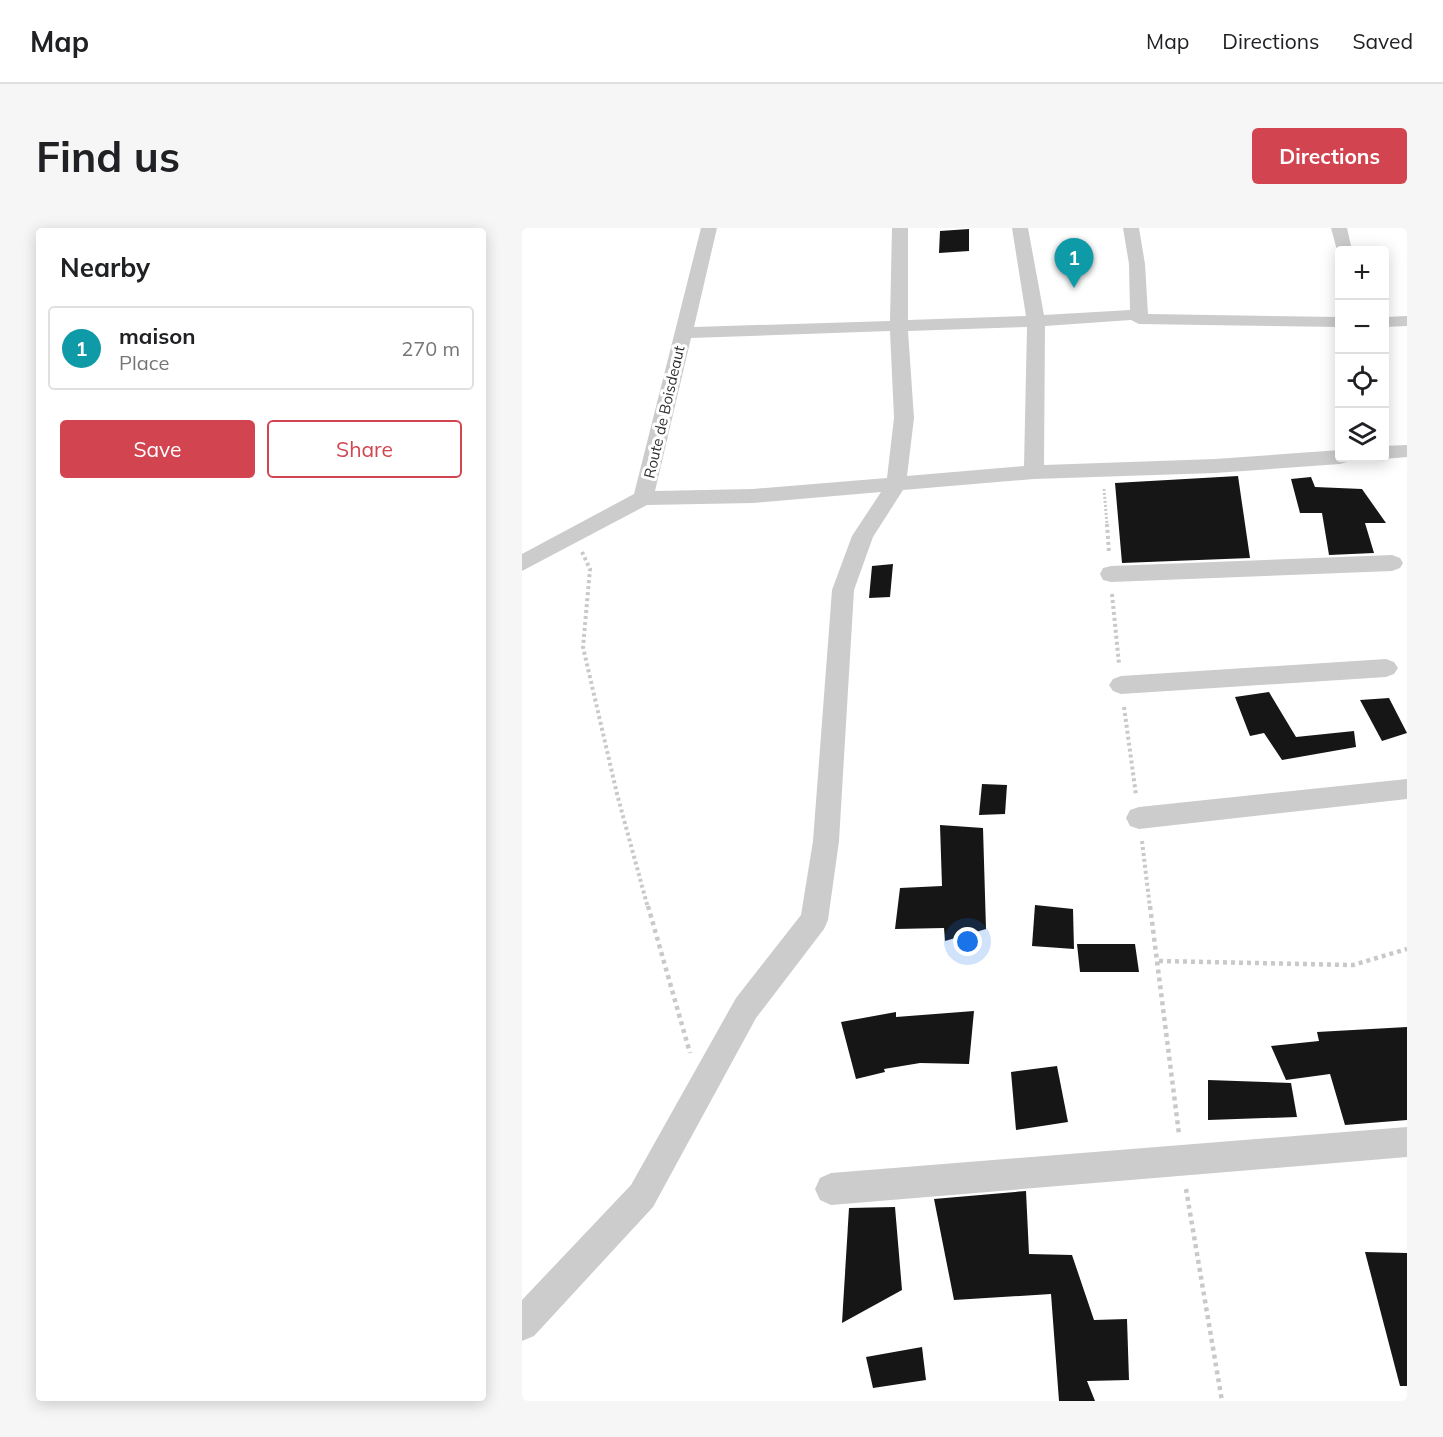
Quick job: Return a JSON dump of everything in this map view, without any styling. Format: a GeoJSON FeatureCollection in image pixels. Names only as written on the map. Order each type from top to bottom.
{"type":"FeatureCollection","features":[{"type":"Feature","properties":{"kind":"street","name":"Route de Boisdeaut"},"geometry":{"type":"LineString","coordinates":[[522,563],[643,498],[709,228]]}},
{"type":"Feature","properties":{"kind":"street"},"geometry":{"type":"LineString","coordinates":[[522,1324],[642,1196],[746,1008],[814,920],[826,841],[843,590],[863,536],[896,485],[904,418],[899,326],[900,228]]}},
{"type":"Feature","properties":{"kind":"street"},"geometry":{"type":"LineString","coordinates":[[1020,228],[1036,321],[1034,472]]}},
{"type":"Feature","properties":{"kind":"street"},"geometry":{"type":"LineString","coordinates":[[1131,228],[1137,264],[1139,319],[1335,322]]}},
{"type":"Feature","properties":{"kind":"street"},"geometry":{"type":"LineString","coordinates":[[1339,228],[1343,246]]}},
{"type":"Feature","properties":{"kind":"street"},"geometry":{"type":"LineString","coordinates":[[682,333],[1036,321],[1131,315]]}},
{"type":"Feature","properties":{"kind":"street"},"geometry":{"type":"LineString","coordinates":[[1389,322],[1407,321]]}},
{"type":"Feature","properties":{"kind":"street"},"geometry":{"type":"LineString","coordinates":[[1389,453],[1407,451]]}},
{"type":"Feature","properties":{"kind":"street"},"geometry":{"type":"LineString","coordinates":[[643,498],[753,496],[1034,472],[1335,457]]}},
{"type":"Feature","properties":{"kind":"street"},"geometry":{"type":"LineString","coordinates":[[1111,574],[1392,563]]}},
{"type":"Feature","properties":{"kind":"street"},"geometry":{"type":"LineString","coordinates":[[1121,685],[1386,668]]}},
{"type":"Feature","properties":{"kind":"street"},"geometry":{"type":"LineString","coordinates":[[1139,818],[1407,789]]}},
{"type":"Feature","properties":{"kind":"street"},"geometry":{"type":"LineString","coordinates":[[831,1189],[1407,1142]]}},
{"type":"Feature","properties":{"kind":"path"},"geometry":{"type":"LineString","coordinates":[[1103,470],[1121,685],[1159,961],[1180,1143]]}},
{"type":"Feature","properties":{"kind":"path"},"geometry":{"type":"LineString","coordinates":[[573,535],[590,569],[583,647],[585,659],[617,794],[668,981],[702,1089]]}},
{"type":"Feature","properties":{"kind":"path"},"geometry":{"type":"LineString","coordinates":[[1159,961],[1353,965],[1407,949]]}},
{"type":"Feature","properties":{"kind":"path"},"geometry":{"type":"LineString","coordinates":[[1184,1178],[1222,1401]]}},
{"type":"Feature","properties":{"kind":"building"},"geometry":{"type":"Polygon","coordinates":[[[969,229],[969,251],[939,253],[940,231],[969,229]]]}},
{"type":"Feature","properties":{"kind":"building"},"geometry":{"type":"Polygon","coordinates":[[[1238,476],[1250,558],[1122,563],[1115,483],[1238,476]]]}},
{"type":"Feature","properties":{"kind":"building"},"geometry":{"type":"Polygon","coordinates":[[[1311,477],[1315,487],[1362,489],[1386,523],[1365,523],[1374,553],[1329,555],[1322,513],[1300,513],[1291,479],[1311,477]]]}},
{"type":"Feature","properties":{"kind":"building"},"geometry":{"type":"Polygon","coordinates":[[[893,564],[890,597],[869,598],[872,566],[893,564]]]}},
{"type":"Feature","properties":{"kind":"building"},"geometry":{"type":"Polygon","coordinates":[[[1269,692],[1296,737],[1354,731],[1356,747],[1282,760],[1264,733],[1250,736],[1235,697],[1269,692]]]}},
{"type":"Feature","properties":{"kind":"building"},"geometry":{"type":"Polygon","coordinates":[[[1389,698],[1407,733],[1382,741],[1360,700],[1389,698]]]}},
{"type":"Feature","properties":{"kind":"building"},"geometry":{"type":"Polygon","coordinates":[[[982,784],[1007,785],[1005,814],[979,815],[982,784]]]}},
{"type":"Feature","properties":{"kind":"building"},"geometry":{"type":"Polygon","coordinates":[[[940,825],[983,828],[986,929],[945,941],[944,928],[895,929],[900,888],[942,886],[940,825]]]}},
{"type":"Feature","properties":{"kind":"building"},"geometry":{"type":"Polygon","coordinates":[[[1035,905],[1073,909],[1074,949],[1032,946],[1035,905]]]}},
{"type":"Feature","properties":{"kind":"building"},"geometry":{"type":"Polygon","coordinates":[[[1077,944],[1135,944],[1139,972],[1080,972],[1077,944]]]}},
{"type":"Feature","properties":{"kind":"building"},"geometry":{"type":"Polygon","coordinates":[[[974,1011],[969,1064],[920,1063],[884,1069],[885,1072],[856,1079],[841,1022],[896,1012],[896,1017],[974,1011]]]}},
{"type":"Feature","properties":{"kind":"building"},"geometry":{"type":"Polygon","coordinates":[[[1407,1027],[1407,1120],[1345,1125],[1330,1074],[1286,1080],[1271,1046],[1319,1041],[1317,1032],[1407,1027]]]}},
{"type":"Feature","properties":{"kind":"building"},"geometry":{"type":"Polygon","coordinates":[[[1057,1066],[1068,1122],[1016,1130],[1011,1072],[1057,1066]]]}},
{"type":"Feature","properties":{"kind":"building"},"geometry":{"type":"Polygon","coordinates":[[[1208,1080],[1291,1083],[1297,1117],[1208,1120],[1208,1080]]]}},
{"type":"Feature","properties":{"kind":"building"},"geometry":{"type":"Polygon","coordinates":[[[1026,1191],[1029,1254],[1072,1255],[1094,1320],[1127,1319],[1129,1380],[1087,1381],[1095,1401],[1059,1401],[1051,1294],[954,1300],[934,1199],[1026,1191]]]}},
{"type":"Feature","properties":{"kind":"building"},"geometry":{"type":"Polygon","coordinates":[[[895,1207],[902,1290],[842,1323],[849,1208],[895,1207]]]}},
{"type":"Feature","properties":{"kind":"building"},"geometry":{"type":"Polygon","coordinates":[[[1365,1252],[1407,1253],[1407,1386],[1400,1386],[1365,1252]]]}},
{"type":"Feature","properties":{"kind":"building"},"geometry":{"type":"Polygon","coordinates":[[[922,1347],[926,1380],[873,1388],[866,1357],[922,1347]]]}},
{"type":"Feature","properties":{"kind":"place","name":"maison"},"geometry":{"type":"Point","coordinates":[1074,288]}}]}
